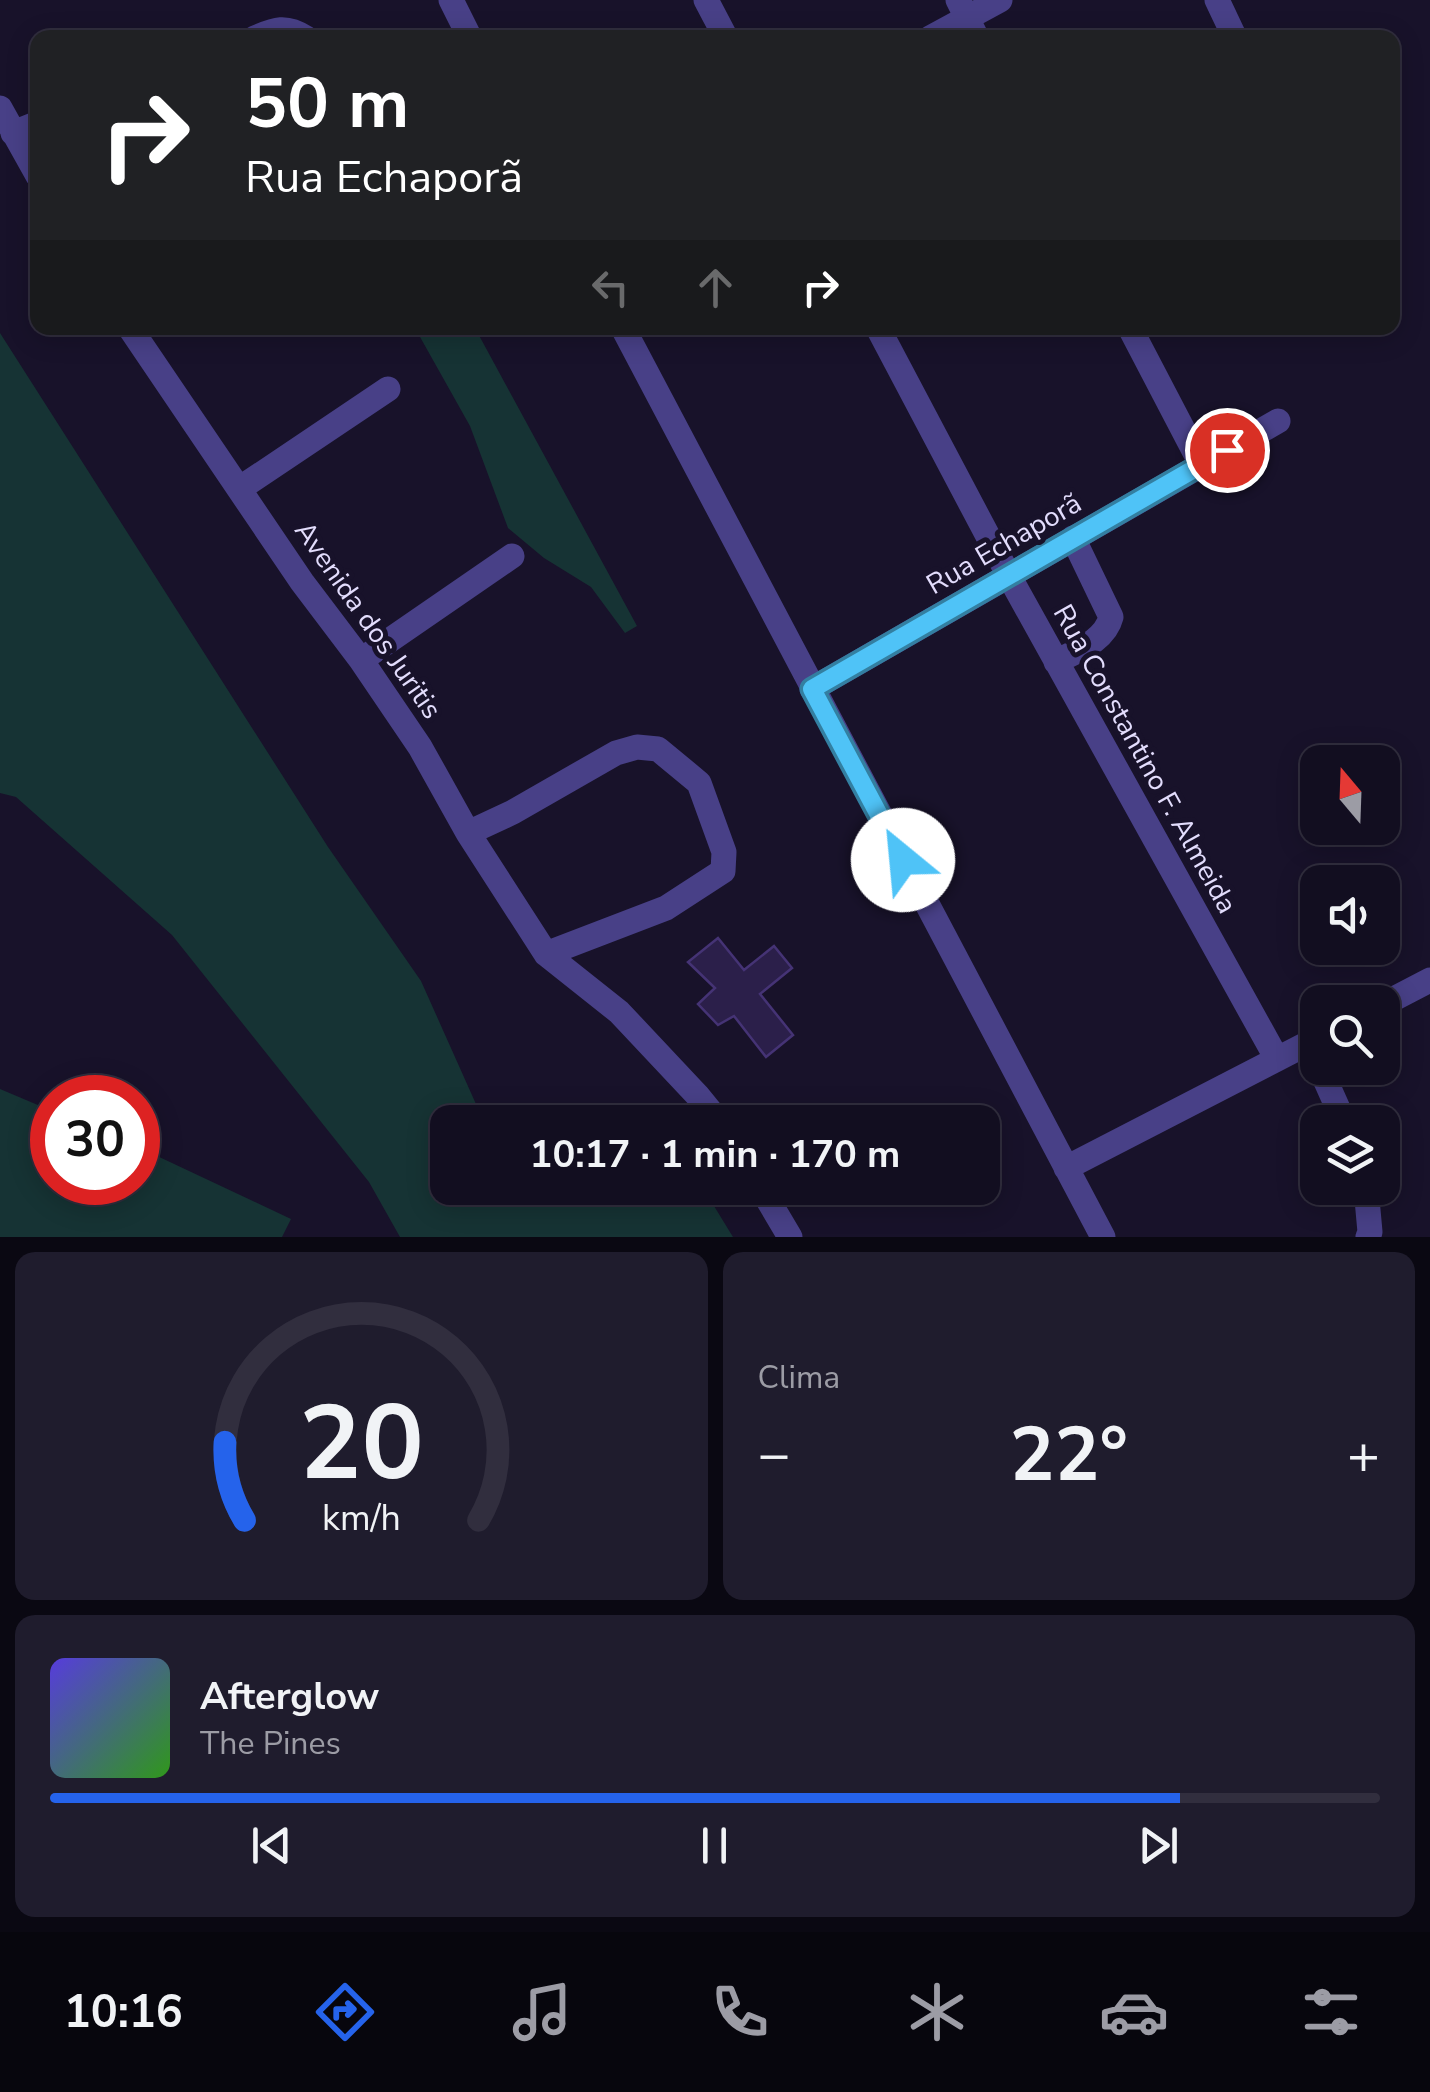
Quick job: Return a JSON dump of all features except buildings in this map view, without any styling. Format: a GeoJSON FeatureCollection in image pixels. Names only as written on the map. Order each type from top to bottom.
{"type":"FeatureCollection","features":[{"type":"Feature","properties":{"kind":"street"},"geometry":{"type":"LineString","coordinates":[[451,0],[466,30]]}},
{"type":"Feature","properties":{"kind":"street"},"geometry":{"type":"LineString","coordinates":[[706,0],[722,30]]}},
{"type":"Feature","properties":{"kind":"street"},"geometry":{"type":"LineString","coordinates":[[945,30],[1000,0]]}},
{"type":"Feature","properties":{"kind":"street"},"geometry":{"type":"LineString","coordinates":[[1218,0],[1231,30]]}},
{"type":"Feature","properties":{"kind":"street"},"geometry":{"type":"LineString","coordinates":[[0,108],[30,163]]}},
{"type":"Feature","properties":{"kind":"street"},"geometry":{"type":"LineString","coordinates":[[12,133],[30,126]]}},
{"type":"Feature","properties":{"kind":"street","name":"Avenida dos Juritis"},"geometry":{"type":"LineString","coordinates":[[144,335],[239,489],[420,746],[468,833],[546,954],[620,1012],[705,1105]]}},
{"type":"Feature","properties":{"kind":"street"},"geometry":{"type":"LineString","coordinates":[[627,335],[1102,1237]]}},
{"type":"Feature","properties":{"kind":"street","name":"Rua Constantino F. Almeida"},"geometry":{"type":"LineString","coordinates":[[882,335],[1056,662],[1278,1058]]}},
{"type":"Feature","properties":{"kind":"street"},"geometry":{"type":"LineString","coordinates":[[1134,335],[1201,464]]}},
{"type":"Feature","properties":{"kind":"street"},"geometry":{"type":"LineString","coordinates":[[239,489],[388,389]]}},
{"type":"Feature","properties":{"kind":"street","name":"Rua Echaporã"},"geometry":{"type":"LineString","coordinates":[[812,689],[1278,421]]}},
{"type":"Feature","properties":{"kind":"street"},"geometry":{"type":"LineString","coordinates":[[1056,662],[1097,638],[1109,627],[1111,617],[1073,538]]}},
{"type":"Feature","properties":{"kind":"street"},"geometry":{"type":"LineString","coordinates":[[362,660],[512,556]]}},
{"type":"Feature","properties":{"kind":"street"},"geometry":{"type":"LineString","coordinates":[[468,833],[616,752],[637,746],[658,749],[699,783],[724,852],[722,871],[666,908],[546,954]]}},
{"type":"Feature","properties":{"kind":"street"},"geometry":{"type":"LineString","coordinates":[[1400,996],[1430,980]]}},
{"type":"Feature","properties":{"kind":"street"},"geometry":{"type":"LineString","coordinates":[[1066,1168],[1278,1058],[1300,1051]]}},
{"type":"Feature","properties":{"kind":"street"},"geometry":{"type":"LineString","coordinates":[[772,1205],[790,1237]]}},
{"type":"Feature","properties":{"kind":"street"},"geometry":{"type":"LineString","coordinates":[[1368,1205],[1368,1237]]}},
{"type":"Feature","properties":{"kind":"green space"},"geometry":{"type":"Polygon","coordinates":[[[0,333],[328,847],[421,981],[476,1105],[430,1105],[430,1205],[713,1205],[733,1237],[400,1237],[369,1182],[172,935],[16,797],[0,793],[0,333]]]}},
{"type":"Feature","properties":{"kind":"green space"},"geometry":{"type":"Polygon","coordinates":[[[419,335],[479,335],[637,626],[625,633],[591,587],[544,558],[508,528],[470,426],[419,335]]]}},
{"type":"Feature","properties":{"kind":"green space"},"geometry":{"type":"Polygon","coordinates":[[[0,1089],[30,1102],[30,1205],[160,1205],[160,1157],[291,1219],[282,1237],[0,1237],[0,1089]]]}},
{"type":"Feature","properties":{"kind":"route"},"geometry":{"type":"LineString","coordinates":[[903,860],[812,689],[1227,450]]}}]}
